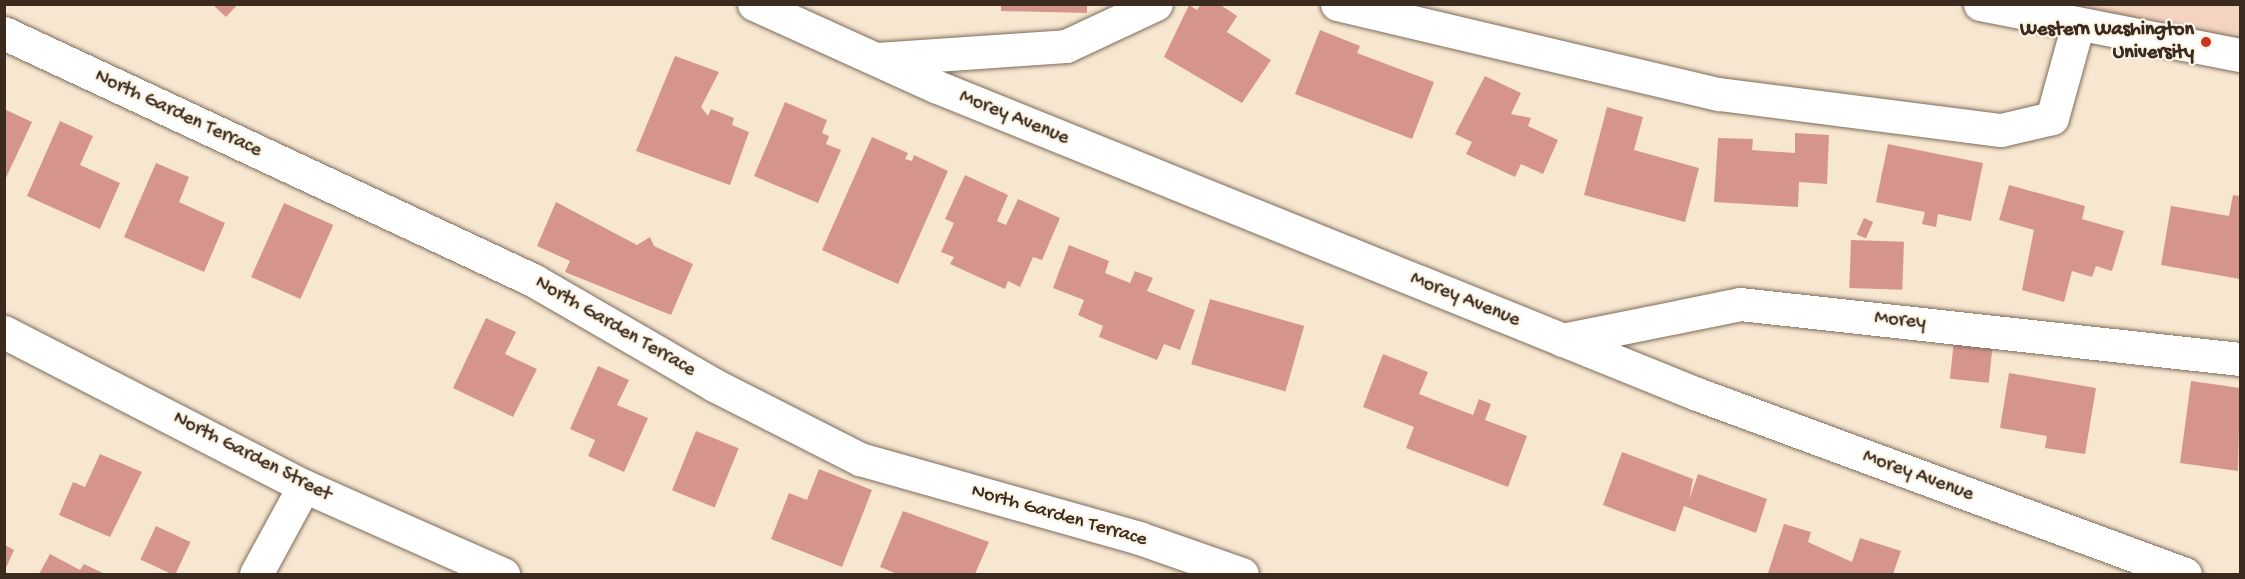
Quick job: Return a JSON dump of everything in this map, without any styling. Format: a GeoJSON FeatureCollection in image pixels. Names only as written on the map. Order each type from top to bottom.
{"type":"FeatureCollection","features":[{"type":"Feature","properties":{"kind":"street","name":"Morey Avenue"},"geometry":{"type":"LineString","coordinates":[[754,4],[874,59],[1562,340],[2185,574]]}},
{"type":"Feature","properties":{"kind":"street"},"geometry":{"type":"LineString","coordinates":[[874,59],[1066,46],[1156,4]]}},
{"type":"Feature","properties":{"kind":"street"},"geometry":{"type":"LineString","coordinates":[[1337,4],[1719,94],[2001,130],[2052,118],[2078,24]]}},
{"type":"Feature","properties":{"kind":"street"},"geometry":{"type":"LineString","coordinates":[[1980,4],[2241,55]]}},
{"type":"Feature","properties":{"kind":"street","name":"North Garden Terrace"},"geometry":{"type":"LineString","coordinates":[[4,33],[533,280],[714,385],[860,459],[1139,538],[1242,574]]}},
{"type":"Feature","properties":{"kind":"street","name":"Morey"},"geometry":{"type":"LineString","coordinates":[[1562,340],[1740,304],[2241,359]]}},
{"type":"Feature","properties":{"kind":"street","name":"North Garden Street"},"geometry":{"type":"LineString","coordinates":[[4,332],[304,486],[503,574]]}},
{"type":"Feature","properties":{"kind":"street"},"geometry":{"type":"LineString","coordinates":[[256,574],[304,486]]}},
{"type":"Feature","properties":{"kind":"shaded area","name":"Western Washington University"},"geometry":{"type":"Polygon","coordinates":[[[1980,5],[2240,5],[2240,55],[1980,5]]]}},
{"type":"Feature","properties":{"kind":"building"},"geometry":{"type":"Polygon","coordinates":[[[212,4],[238,4],[226,17],[212,4]]]}},
{"type":"Feature","properties":{"kind":"building"},"geometry":{"type":"Polygon","coordinates":[[[1201,4],[1219,4],[1237,16],[1227,32],[1271,60],[1242,103],[1164,57],[1189,5],[1197,10],[1201,4]]]}},
{"type":"Feature","properties":{"kind":"building"},"geometry":{"type":"Polygon","coordinates":[[[1001,5],[1087,5],[1087,13],[1001,11],[1001,5]]]}},
{"type":"Feature","properties":{"kind":"building"},"geometry":{"type":"Polygon","coordinates":[[[1320,30],[1360,46],[1357,53],[1434,82],[1412,139],[1295,94],[1320,30]]]}},
{"type":"Feature","properties":{"kind":"building"},"geometry":{"type":"Polygon","coordinates":[[[675,56],[719,72],[701,107],[708,116],[711,109],[734,118],[732,125],[749,132],[730,185],[636,151],[675,56]]]}},
{"type":"Feature","properties":{"kind":"building"},"geometry":{"type":"Polygon","coordinates":[[[1485,76],[1521,93],[1511,114],[1531,118],[1528,126],[1558,140],[1543,174],[1521,164],[1515,177],[1466,154],[1472,142],[1455,134],[1485,76]]]}},
{"type":"Feature","properties":{"kind":"building"},"geometry":{"type":"Polygon","coordinates":[[[785,102],[827,120],[822,133],[829,136],[826,144],[841,150],[818,203],[754,176],[785,102]]]}},
{"type":"Feature","properties":{"kind":"building"},"geometry":{"type":"Polygon","coordinates":[[[1607,107],[1643,117],[1634,150],[1699,168],[1685,222],[1584,195],[1607,107]]]}},
{"type":"Feature","properties":{"kind":"building"},"geometry":{"type":"Polygon","coordinates":[[[4,109],[32,122],[4,182],[4,109]]]}},
{"type":"Feature","properties":{"kind":"building"},"geometry":{"type":"Polygon","coordinates":[[[60,121],[93,136],[80,165],[120,183],[100,229],[27,196],[60,121]]]}},
{"type":"Feature","properties":{"kind":"building"},"geometry":{"type":"Polygon","coordinates":[[[1795,133],[1829,135],[1827,184],[1799,182],[1798,207],[1714,202],[1718,138],[1753,139],[1752,150],[1795,153],[1795,133]]]}},
{"type":"Feature","properties":{"kind":"building"},"geometry":{"type":"Polygon","coordinates":[[[872,137],[908,153],[905,159],[912,161],[914,155],[948,171],[898,284],[822,250],[872,137]]]}},
{"type":"Feature","properties":{"kind":"building"},"geometry":{"type":"Polygon","coordinates":[[[1888,144],[1983,163],[1971,221],[1938,214],[1936,227],[1922,224],[1925,212],[1876,202],[1888,144]]]}},
{"type":"Feature","properties":{"kind":"building"},"geometry":{"type":"Polygon","coordinates":[[[156,163],[189,177],[179,202],[225,223],[204,272],[124,237],[156,163]]]}},
{"type":"Feature","properties":{"kind":"building"},"geometry":{"type":"Polygon","coordinates":[[[965,175],[1008,195],[997,221],[1006,225],[1018,199],[1060,218],[1042,260],[1033,257],[1020,287],[1008,281],[1005,289],[950,264],[954,257],[941,252],[954,223],[945,219],[965,175]]]}},
{"type":"Feature","properties":{"kind":"building"},"geometry":{"type":"Polygon","coordinates":[[[2009,185],[2085,206],[2082,219],[2124,231],[2112,271],[2096,266],[2092,277],[2072,271],[2064,302],[2022,290],[2034,230],[1999,220],[2009,185]]]}},
{"type":"Feature","properties":{"kind":"building"},"geometry":{"type":"Polygon","coordinates":[[[2233,195],[2240,196],[2240,279],[2161,265],[2171,206],[2229,216],[2233,195]]]}},
{"type":"Feature","properties":{"kind":"building"},"geometry":{"type":"Polygon","coordinates":[[[556,202],[637,245],[650,237],[654,246],[693,264],[671,315],[565,272],[570,261],[537,246],[556,202]]]}},
{"type":"Feature","properties":{"kind":"building"},"geometry":{"type":"Polygon","coordinates":[[[284,203],[333,225],[300,299],[251,277],[284,203]]]}},
{"type":"Feature","properties":{"kind":"building"},"geometry":{"type":"Polygon","coordinates":[[[1864,218],[1873,222],[1866,239],[1857,234],[1864,218]]]}},
{"type":"Feature","properties":{"kind":"building"},"geometry":{"type":"Polygon","coordinates":[[[1851,240],[1904,242],[1902,290],[1849,288],[1851,240]]]}},
{"type":"Feature","properties":{"kind":"building"},"geometry":{"type":"Polygon","coordinates":[[[1069,245],[1109,261],[1105,273],[1130,283],[1135,271],[1153,278],[1147,291],[1195,310],[1180,350],[1164,344],[1157,360],[1099,337],[1103,326],[1078,315],[1084,300],[1053,288],[1069,245]]]}},
{"type":"Feature","properties":{"kind":"building"},"geometry":{"type":"Polygon","coordinates":[[[1210,299],[1304,326],[1285,391],[1191,364],[1210,299]]]}},
{"type":"Feature","properties":{"kind":"building"},"geometry":{"type":"Polygon","coordinates":[[[486,318],[516,332],[505,354],[537,369],[513,417],[453,388],[486,318]]]}},
{"type":"Feature","properties":{"kind":"building"},"geometry":{"type":"Polygon","coordinates":[[[1954,340],[1993,344],[1989,383],[1950,379],[1954,340]]]}},
{"type":"Feature","properties":{"kind":"building"},"geometry":{"type":"Polygon","coordinates":[[[1383,354],[1428,372],[1419,394],[1473,415],[1479,399],[1491,404],[1485,420],[1527,436],[1508,487],[1406,448],[1414,427],[1363,407],[1383,354]]]}},
{"type":"Feature","properties":{"kind":"building"},"geometry":{"type":"Polygon","coordinates":[[[598,366],[629,380],[617,405],[648,418],[624,472],[588,456],[595,440],[570,429],[598,366]]]}},
{"type":"Feature","properties":{"kind":"building"},"geometry":{"type":"Polygon","coordinates":[[[2009,373],[2096,388],[2085,454],[2045,448],[2047,436],[2000,428],[2009,373]]]}},
{"type":"Feature","properties":{"kind":"building"},"geometry":{"type":"Polygon","coordinates":[[[2191,381],[2240,388],[2238,471],[2180,463],[2191,381]]]}},
{"type":"Feature","properties":{"kind":"building"},"geometry":{"type":"Polygon","coordinates":[[[696,431],[739,448],[715,508],[672,490],[696,431]]]}},
{"type":"Feature","properties":{"kind":"building"},"geometry":{"type":"Polygon","coordinates":[[[1622,452],[1693,479],[1689,500],[1698,474],[1767,499],[1756,533],[1684,506],[1675,532],[1603,505],[1622,452]]]}},
{"type":"Feature","properties":{"kind":"building"},"geometry":{"type":"Polygon","coordinates":[[[100,454],[142,472],[110,537],[59,515],[73,482],[85,487],[100,454]]]}},
{"type":"Feature","properties":{"kind":"building"},"geometry":{"type":"Polygon","coordinates":[[[819,469],[872,490],[842,567],[771,539],[789,493],[807,500],[819,469]]]}},
{"type":"Feature","properties":{"kind":"building"},"geometry":{"type":"Polygon","coordinates":[[[903,511],[989,542],[975,574],[897,574],[880,567],[903,511]]]}},
{"type":"Feature","properties":{"kind":"building"},"geometry":{"type":"Polygon","coordinates":[[[1784,524],[1811,532],[1808,542],[1852,562],[1860,538],[1901,551],[1893,574],[1768,573],[1784,524]]]}},
{"type":"Feature","properties":{"kind":"building"},"geometry":{"type":"Polygon","coordinates":[[[156,526],[190,542],[176,574],[140,560],[156,526]]]}},
{"type":"Feature","properties":{"kind":"building"},"geometry":{"type":"Polygon","coordinates":[[[5,545],[14,550],[5,570],[5,545]]]}},
{"type":"Feature","properties":{"kind":"building"},"geometry":{"type":"Polygon","coordinates":[[[50,554],[80,570],[84,564],[105,574],[39,574],[50,554]]]}},
{"type":"Feature","properties":{"kind":"place","name":"Western Washington University"},"geometry":{"type":"Point","coordinates":[2206,42]}}]}
